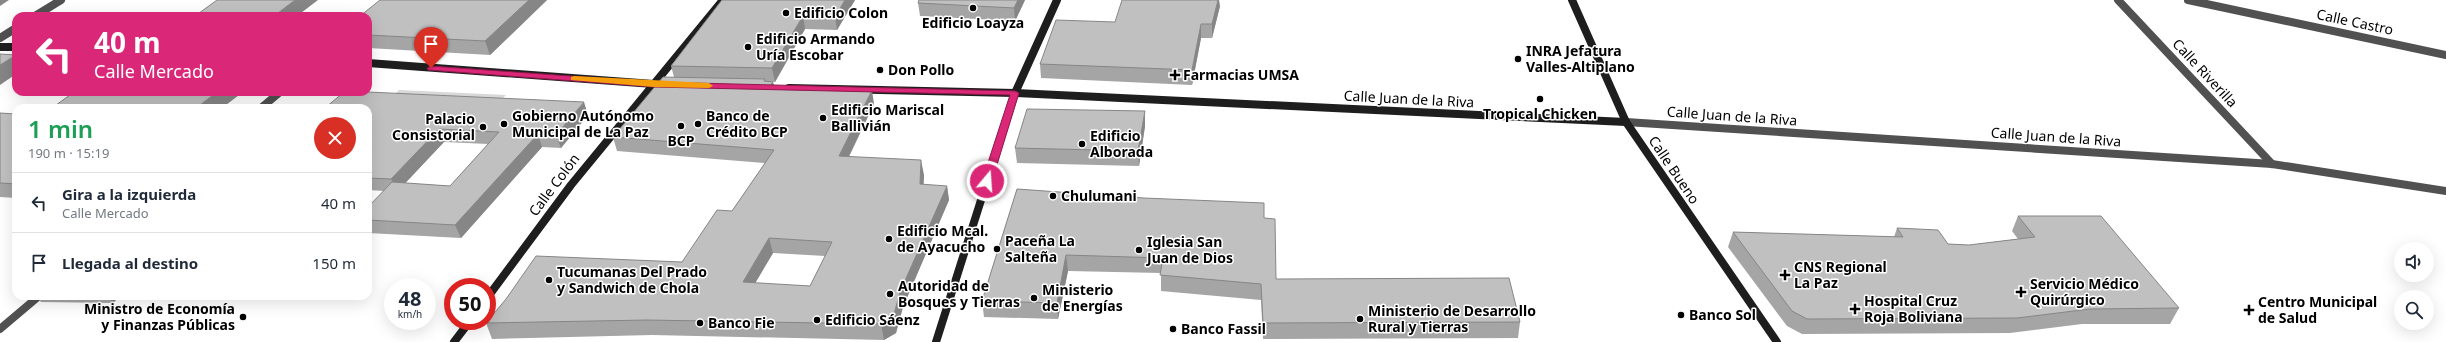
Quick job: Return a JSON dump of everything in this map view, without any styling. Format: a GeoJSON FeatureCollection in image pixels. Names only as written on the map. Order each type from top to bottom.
{"type":"FeatureCollection","features":[{"type":"Feature","properties":{"kind":"main road","name":"Calle Colón"},"geometry":{"type":"LineString","coordinates":[[496,286],[571,185],[723,0]]}},
{"type":"Feature","properties":{"kind":"main road"},"geometry":{"type":"LineString","coordinates":[[936,342],[1015,93],[1057,0]]}},
{"type":"Feature","properties":{"kind":"main road","name":"Calle Bueno"},"geometry":{"type":"LineString","coordinates":[[1572,0],[1626,122],[1776,342]]}},
{"type":"Feature","properties":{"kind":"main road"},"geometry":{"type":"LineString","coordinates":[[0,47],[12,47]]}},
{"type":"Feature","properties":{"kind":"main road"},"geometry":{"type":"LineString","coordinates":[[372,63],[654,85],[678,85]]}},
{"type":"Feature","properties":{"kind":"main road","name":"Calle Juan de la Riva"},"geometry":{"type":"LineString","coordinates":[[780,88],[1015,93],[1626,122]]}},
{"type":"Feature","properties":{"kind":"main road"},"geometry":{"type":"LineString","coordinates":[[454,342],[463,330]]}},
{"type":"Feature","properties":{"kind":"street"},"geometry":{"type":"LineString","coordinates":[[42,12],[61,0]]}},
{"type":"Feature","properties":{"kind":"street","name":"Calle Riverilla"},"geometry":{"type":"LineString","coordinates":[[2118,0],[2272,164]]}},
{"type":"Feature","properties":{"kind":"street","name":"Calle Castro"},"geometry":{"type":"LineString","coordinates":[[2188,0],[2446,55]]}},
{"type":"Feature","properties":{"kind":"street"},"geometry":{"type":"LineString","coordinates":[[0,38],[12,30]]}},
{"type":"Feature","properties":{"kind":"street"},"geometry":{"type":"LineString","coordinates":[[266,104],[275,96]]}},
{"type":"Feature","properties":{"kind":"street","name":"Calle Juan de la Riva"},"geometry":{"type":"LineString","coordinates":[[1626,122],[2272,164],[2446,191]]}},
{"type":"Feature","properties":{"kind":"street"},"geometry":{"type":"LineString","coordinates":[[0,329],[34,300]]}},
{"type":"Feature","properties":{"kind":"shaded area"},"geometry":{"type":"Polygon","coordinates":[[[399,90],[506,95],[498,103],[391,98],[399,90]]]}},
{"type":"Feature","properties":{"kind":"building"},"geometry":{"type":"Polygon","coordinates":[[[217,0],[295,0],[279,12],[200,12],[217,0]]]}},
{"type":"Feature","properties":{"kind":"building"},"geometry":{"type":"Polygon","coordinates":[[[380,0],[529,0],[485,41],[372,35],[372,12],[365,12],[380,0]]]}},
{"type":"Feature","properties":{"kind":"building"},"geometry":{"type":"Polygon","coordinates":[[[722,0],[845,0],[835,17],[803,16],[772,68],[671,66],[722,0]]]}},
{"type":"Feature","properties":{"kind":"building"},"geometry":{"type":"Polygon","coordinates":[[[919,0],[1018,0],[1014,8],[918,3],[919,0]]]}},
{"type":"Feature","properties":{"kind":"building"},"geometry":{"type":"Polygon","coordinates":[[[1122,0],[1218,0],[1212,24],[1201,24],[1192,70],[1040,64],[1056,20],[1115,22],[1122,0]]]}},
{"type":"Feature","properties":{"kind":"building"},"geometry":{"type":"Polygon","coordinates":[[[0,54],[12,55],[12,58],[0,65],[0,54]]]}},
{"type":"Feature","properties":{"kind":"building"},"geometry":{"type":"Polygon","coordinates":[[[663,77],[765,79],[764,81],[773,82],[769,87],[872,90],[839,156],[921,160],[920,184],[947,186],[900,292],[893,318],[881,324],[647,320],[496,323],[496,311],[536,256],[682,262],[717,210],[732,211],[774,150],[613,137],[663,77]],[[769,238],[743,282],[810,286],[832,242],[769,238]]]}},
{"type":"Feature","properties":{"kind":"building"},"geometry":{"type":"Polygon","coordinates":[[[372,92],[584,102],[556,135],[538,134],[455,225],[372,220],[372,203],[392,182],[450,186],[499,132],[439,129],[391,179],[372,178],[372,104],[330,104],[339,96],[372,96],[372,92]]]}},
{"type":"Feature","properties":{"kind":"building"},"geometry":{"type":"Polygon","coordinates":[[[68,96],[212,96],[201,104],[58,104],[68,96]]]}},
{"type":"Feature","properties":{"kind":"building","name":"Edificio Alborada"},"geometry":{"type":"Polygon","coordinates":[[[1027,109],[1145,111],[1138,151],[1015,148],[1027,109]]]}},
{"type":"Feature","properties":{"kind":"building"},"geometry":{"type":"Polygon","coordinates":[[[0,113],[12,114],[12,184],[0,183],[0,113]]]}},
{"type":"Feature","properties":{"kind":"building"},"geometry":{"type":"Polygon","coordinates":[[[1017,189],[1144,198],[1264,203],[1264,218],[1275,219],[1276,279],[1509,278],[1520,322],[1263,323],[1261,284],[1160,275],[1163,258],[1066,255],[1057,303],[982,301],[1017,189]]]}},
{"type":"Feature","properties":{"kind":"building"},"geometry":{"type":"Polygon","coordinates":[[[2018,216],[2101,216],[2179,308],[2090,309],[2017,318],[1807,319],[1792,311],[1733,232],[1903,237],[1897,228],[1938,230],[1948,244],[1969,245],[2035,237],[2018,216]]]}},
{"type":"Feature","properties":{"kind":"slow traffic"},"geometry":{"type":"LineString","coordinates":[[574,79],[654,85],[709,86]]}},
{"type":"Feature","properties":{"kind":"place","name":"Edificio Loayza"},"geometry":{"type":"Point","coordinates":[973,8]}},
{"type":"Feature","properties":{"kind":"place","name":"Edificio Colon"},"geometry":{"type":"Point","coordinates":[786,13]}},
{"type":"Feature","properties":{"kind":"place","name":"Edificio Armando Uría Escobar"},"geometry":{"type":"Point","coordinates":[748,47]}},
{"type":"Feature","properties":{"kind":"place","name":"INRA Jefatura Valles-Altiplano"},"geometry":{"type":"Point","coordinates":[1518,59]}},
{"type":"Feature","properties":{"kind":"place","name":"Don Pollo"},"geometry":{"type":"Point","coordinates":[880,70]}},
{"type":"Feature","properties":{"kind":"place","name":"Farmacias UMSA"},"geometry":{"type":"Point","coordinates":[1175,75]}},
{"type":"Feature","properties":{"kind":"place","name":"Tropical Chicken"},"geometry":{"type":"Point","coordinates":[1540,99]}},
{"type":"Feature","properties":{"kind":"place","name":"Edificio Mariscal Ballivián"},"geometry":{"type":"Point","coordinates":[823,118]}},
{"type":"Feature","properties":{"kind":"place","name":"Gobierno Autónomo Municipal de La Paz"},"geometry":{"type":"Point","coordinates":[504,124]}},
{"type":"Feature","properties":{"kind":"place","name":"Banco de Crédito BCP"},"geometry":{"type":"Point","coordinates":[698,124]}},
{"type":"Feature","properties":{"kind":"place","name":"BCP"},"geometry":{"type":"Point","coordinates":[681,126]}},
{"type":"Feature","properties":{"kind":"place","name":"Palacio Consistorial"},"geometry":{"type":"Point","coordinates":[483,127]}},
{"type":"Feature","properties":{"kind":"place","name":"Edificio Alborada"},"geometry":{"type":"Point","coordinates":[1082,144]}},
{"type":"Feature","properties":{"kind":"place","name":"Chulumani"},"geometry":{"type":"Point","coordinates":[1053,196]}},
{"type":"Feature","properties":{"kind":"place","name":"Edificio Mcal. de Ayacucho"},"geometry":{"type":"Point","coordinates":[889,239]}},
{"type":"Feature","properties":{"kind":"place","name":"Paceña La Salteña"},"geometry":{"type":"Point","coordinates":[997,249]}},
{"type":"Feature","properties":{"kind":"place","name":"Iglesia San Juan de Dios"},"geometry":{"type":"Point","coordinates":[1139,250]}},
{"type":"Feature","properties":{"kind":"place","name":"CNS Regional La Paz"},"geometry":{"type":"Point","coordinates":[1785,275]}},
{"type":"Feature","properties":{"kind":"place","name":"Tucumanas Del Prado y Sandwich de Chola"},"geometry":{"type":"Point","coordinates":[549,280]}},
{"type":"Feature","properties":{"kind":"place","name":"Servicio Médico Quirúrgico"},"geometry":{"type":"Point","coordinates":[2021,292]}},
{"type":"Feature","properties":{"kind":"place","name":"Autoridad de Bosques y Tierras"},"geometry":{"type":"Point","coordinates":[890,294]}},
{"type":"Feature","properties":{"kind":"place","name":"Ministerio de Energías"},"geometry":{"type":"Point","coordinates":[1034,298]}},
{"type":"Feature","properties":{"kind":"place","name":"Hospital Cruz Roja Boliviana"},"geometry":{"type":"Point","coordinates":[1855,309]}},
{"type":"Feature","properties":{"kind":"place","name":"Centro Municipal de Salud"},"geometry":{"type":"Point","coordinates":[2249,310]}},
{"type":"Feature","properties":{"kind":"place","name":"Banco Sol"},"geometry":{"type":"Point","coordinates":[1681,315]}},
{"type":"Feature","properties":{"kind":"place","name":"Ministro de Economía y Finanzas Públicas"},"geometry":{"type":"Point","coordinates":[243,317]}},
{"type":"Feature","properties":{"kind":"place","name":"Ministerio de Desarrollo Rural y Tierras"},"geometry":{"type":"Point","coordinates":[1360,319]}},
{"type":"Feature","properties":{"kind":"place","name":"Edificio Sáenz"},"geometry":{"type":"Point","coordinates":[817,320]}},
{"type":"Feature","properties":{"kind":"place","name":"Banco Fie"},"geometry":{"type":"Point","coordinates":[700,323]}},
{"type":"Feature","properties":{"kind":"place","name":"Banco Fassil"},"geometry":{"type":"Point","coordinates":[1173,329]}},
{"type":"Feature","properties":{"kind":"route"},"geometry":{"type":"LineString","coordinates":[[431,68],[478,73],[600,80],[654,85],[1015,93],[987,181]]}}]}
